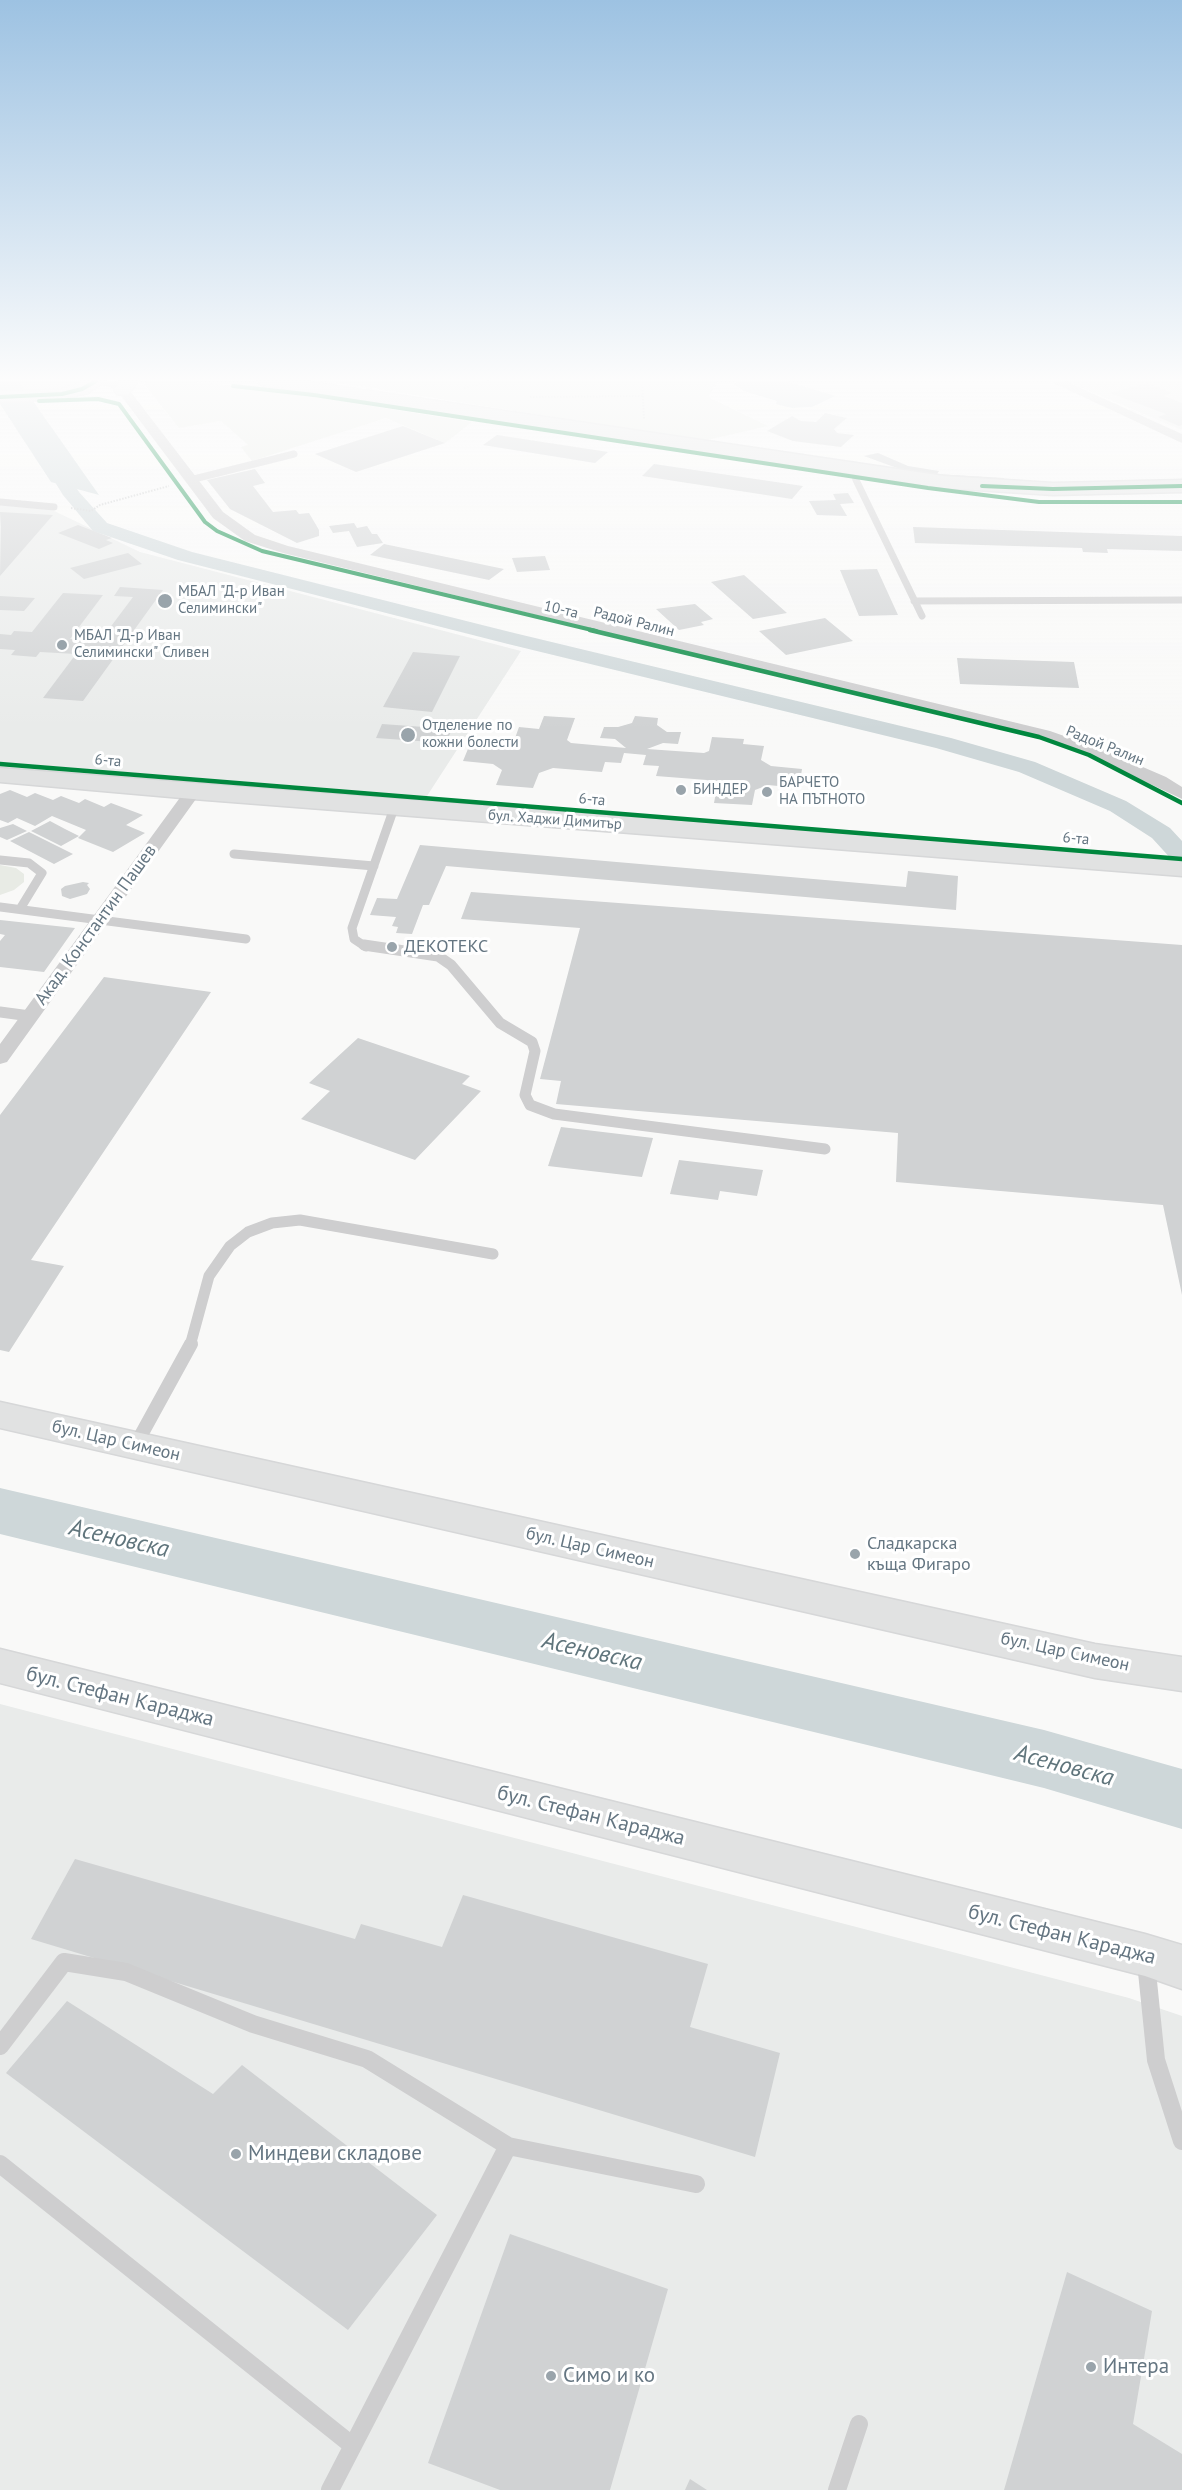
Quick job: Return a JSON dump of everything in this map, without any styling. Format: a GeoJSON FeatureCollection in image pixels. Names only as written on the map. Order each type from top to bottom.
{"type":"FeatureCollection","features":[{"type":"Feature","properties":{"kind":"main road","name":"бул. Хаджи Димитър"},"geometry":{"type":"LineString","coordinates":[[0,775],[193,792],[1182,868]]}},
{"type":"Feature","properties":{"kind":"main road","name":"бул. Цар Симеон"},"geometry":{"type":"LineString","coordinates":[[0,1415],[1083,1658],[1182,1674]]}},
{"type":"Feature","properties":{"kind":"main road","name":"бул. Стефан Караджа"},"geometry":{"type":"LineString","coordinates":[[0,1666],[1164,1961]]}},
{"type":"Feature","properties":{"kind":"street","name":"Радой Ралин"},"geometry":{"type":"LineString","coordinates":[[205,497],[229,525],[250,538],[283,549],[1044,734],[1095,752],[1160,781],[1182,794]]}},
{"type":"Feature","properties":{"kind":"street","name":"Акад. Константин Пашев"},"geometry":{"type":"LineString","coordinates":[[0,1058],[193,792]]}},
{"type":"Feature","properties":{"kind":"lane"},"geometry":{"type":"LineString","coordinates":[[864,497],[922,616]]}},
{"type":"Feature","properties":{"kind":"lane"},"geometry":{"type":"LineString","coordinates":[[0,502],[54,507]]}},
{"type":"Feature","properties":{"kind":"lane"},"geometry":{"type":"LineString","coordinates":[[914,601],[1182,600]]}},
{"type":"Feature","properties":{"kind":"lane"},"geometry":{"type":"LineString","coordinates":[[394,807],[352,928],[354,939],[367,947],[438,956],[451,965],[500,1023],[532,1042],[535,1051],[525,1095],[526,1101],[536,1109],[554,1114],[825,1149]]}},
{"type":"Feature","properties":{"kind":"lane"},"geometry":{"type":"LineString","coordinates":[[234,854],[374,866]]}},
{"type":"Feature","properties":{"kind":"lane"},"geometry":{"type":"LineString","coordinates":[[0,860],[29,863],[40,869],[42,873],[20,909]]}},
{"type":"Feature","properties":{"kind":"lane"},"geometry":{"type":"LineString","coordinates":[[0,906],[246,939]]}},
{"type":"Feature","properties":{"kind":"lane"},"geometry":{"type":"LineString","coordinates":[[0,1012],[30,1016]]}},
{"type":"Feature","properties":{"kind":"lane"},"geometry":{"type":"LineString","coordinates":[[135,1446],[193,1341],[208,1276],[230,1246],[248,1232],[272,1222],[300,1220],[493,1254]]}},
{"type":"Feature","properties":{"kind":"lane"},"geometry":{"type":"LineString","coordinates":[[1164,1961],[1156,2060],[1182,2141]]}},
{"type":"Feature","properties":{"kind":"lane"},"geometry":{"type":"LineString","coordinates":[[0,2046],[64,1962],[126,1972],[253,2024],[367,2059],[508,2146],[696,2184]]}},
{"type":"Feature","properties":{"kind":"lane"},"geometry":{"type":"LineString","coordinates":[[330,2490],[508,2146]]}},
{"type":"Feature","properties":{"kind":"lane"},"geometry":{"type":"LineString","coordinates":[[0,2164],[353,2446]]}},
{"type":"Feature","properties":{"kind":"lane"},"geometry":{"type":"LineString","coordinates":[[837,2490],[859,2424]]}},
{"type":"Feature","properties":{"kind":"path"},"geometry":{"type":"LineString","coordinates":[[71,508],[91,511],[100,505],[128,497]]}},
{"type":"Feature","properties":{"kind":"shaded area","name":"МБАЛ \"Д-р Иван Селимински\""},"geometry":{"type":"Polygon","coordinates":[[[0,505],[52,510],[140,552],[521,651],[427,796],[0,762],[0,505]]]}},
{"type":"Feature","properties":{"kind":"shaded area"},"geometry":{"type":"Polygon","coordinates":[[[0,865],[16,868],[24,874],[24,882],[14,890],[0,895],[0,865]]]}},
{"type":"Feature","properties":{"kind":"shaded area"},"geometry":{"type":"Polygon","coordinates":[[[0,1704],[1129,1998],[1182,2016],[1182,2490],[0,2490],[0,1704]]]}},
{"type":"Feature","properties":{"kind":"building"},"geometry":{"type":"Polygon","coordinates":[[[221,497],[262,497],[273,512],[296,510],[299,514],[309,513],[319,530],[319,536],[297,543],[230,509],[221,497]]]}},
{"type":"Feature","properties":{"kind":"building"},"geometry":{"type":"Polygon","coordinates":[[[835,497],[851,497],[854,503],[840,504],[847,516],[817,515],[809,501],[836,500],[835,497]]]}},
{"type":"Feature","properties":{"kind":"building"},"geometry":{"type":"Polygon","coordinates":[[[0,512],[53,515],[0,576],[1,527],[0,512]]]}},
{"type":"Feature","properties":{"kind":"building"},"geometry":{"type":"Polygon","coordinates":[[[354,523],[357,528],[367,526],[372,534],[377,534],[383,543],[357,547],[349,531],[333,533],[329,526],[354,523]]]}},
{"type":"Feature","properties":{"kind":"building"},"geometry":{"type":"Polygon","coordinates":[[[78,525],[112,538],[106,540],[113,543],[99,549],[58,533],[78,525]]]}},
{"type":"Feature","properties":{"kind":"building"},"geometry":{"type":"Polygon","coordinates":[[[913,527],[1182,536],[1182,551],[1107,549],[1108,553],[1083,552],[1082,548],[915,543],[913,527]]]}},
{"type":"Feature","properties":{"kind":"building"},"geometry":{"type":"Polygon","coordinates":[[[384,544],[504,569],[489,580],[370,555],[384,544]]]}},
{"type":"Feature","properties":{"kind":"building"},"geometry":{"type":"Polygon","coordinates":[[[128,553],[142,564],[84,579],[70,568],[128,553]]]}},
{"type":"Feature","properties":{"kind":"building"},"geometry":{"type":"Polygon","coordinates":[[[545,556],[550,570],[517,572],[512,558],[545,556]]]}},
{"type":"Feature","properties":{"kind":"building"},"geometry":{"type":"Polygon","coordinates":[[[877,569],[898,615],[859,616],[840,570],[877,569]]]}},
{"type":"Feature","properties":{"kind":"building"},"geometry":{"type":"Polygon","coordinates":[[[744,575],[787,613],[753,619],[711,582],[744,575]]]}},
{"type":"Feature","properties":{"kind":"building","name":"МБАЛ \"Д-р Иван Селимински\" Сливен"},"geometry":{"type":"Polygon","coordinates":[[[120,587],[163,590],[83,701],[43,698],[76,654],[40,652],[36,657],[11,655],[15,650],[0,649],[0,634],[11,635],[14,631],[32,632],[63,593],[103,595],[70,639],[100,641],[133,597],[114,596],[120,587]]]}},
{"type":"Feature","properties":{"kind":"building","name":"МБАЛ \"Д-р Иван Селимински\" Сливен"},"geometry":{"type":"Polygon","coordinates":[[[0,596],[35,598],[24,611],[0,610],[0,596]]]}},
{"type":"Feature","properties":{"kind":"building"},"geometry":{"type":"Polygon","coordinates":[[[695,604],[713,619],[701,622],[704,625],[679,630],[656,609],[695,604]]]}},
{"type":"Feature","properties":{"kind":"building"},"geometry":{"type":"Polygon","coordinates":[[[825,618],[853,641],[786,655],[759,631],[825,618]]]}},
{"type":"Feature","properties":{"kind":"building"},"geometry":{"type":"Polygon","coordinates":[[[413,652],[460,656],[432,712],[383,707],[413,652]]]}},
{"type":"Feature","properties":{"kind":"building"},"geometry":{"type":"Polygon","coordinates":[[[957,658],[1074,662],[1079,688],[960,684],[957,658]]]}},
{"type":"Feature","properties":{"kind":"building"},"geometry":{"type":"Polygon","coordinates":[[[544,716],[575,718],[567,740],[571,743],[626,748],[615,739],[600,738],[604,727],[618,727],[632,723],[635,716],[658,718],[657,725],[667,732],[681,732],[678,744],[663,743],[647,749],[704,753],[709,751],[712,737],[744,739],[743,744],[764,746],[761,760],[771,766],[802,769],[799,788],[768,785],[755,790],[752,805],[714,803],[717,787],[707,780],[656,776],[659,766],[643,765],[646,755],[624,753],[621,763],[605,762],[602,772],[553,768],[539,773],[533,788],[496,785],[502,770],[493,764],[463,761],[470,744],[501,746],[514,741],[519,727],[539,729],[544,716]]]}},
{"type":"Feature","properties":{"kind":"building"},"geometry":{"type":"Polygon","coordinates":[[[382,724],[452,729],[446,743],[376,738],[382,724]]]}},
{"type":"Feature","properties":{"kind":"building"},"geometry":{"type":"Polygon","coordinates":[[[10,790],[27,797],[35,793],[53,800],[61,796],[79,803],[85,799],[104,807],[111,803],[143,815],[126,825],[145,833],[113,852],[78,838],[86,830],[52,816],[35,826],[17,818],[8,823],[0,820],[0,794],[10,790]]]}},
{"type":"Feature","properties":{"kind":"building"},"geometry":{"type":"Polygon","coordinates":[[[50,821],[79,836],[61,846],[31,831],[50,821]]]}},
{"type":"Feature","properties":{"kind":"building"},"geometry":{"type":"Polygon","coordinates":[[[13,824],[27,831],[7,840],[0,837],[0,828],[13,824]]]}},
{"type":"Feature","properties":{"kind":"building"},"geometry":{"type":"Polygon","coordinates":[[[29,832],[73,854],[54,864],[10,841],[29,832]]]}},
{"type":"Feature","properties":{"kind":"building"},"geometry":{"type":"Polygon","coordinates":[[[420,845],[906,887],[908,871],[958,876],[956,910],[446,866],[429,905],[423,905],[412,934],[396,933],[398,927],[392,926],[396,917],[370,915],[377,898],[397,899],[420,845]]]}},
{"type":"Feature","properties":{"kind":"building"},"geometry":{"type":"Polygon","coordinates":[[[89,883],[87,885],[90,889],[87,894],[70,899],[62,896],[61,889],[65,886],[89,883]]]}},
{"type":"Feature","properties":{"kind":"building"},"geometry":{"type":"Polygon","coordinates":[[[471,892],[1182,945],[1182,1295],[1163,1205],[896,1182],[898,1133],[556,1104],[561,1081],[540,1079],[580,928],[461,919],[471,892]]]}},
{"type":"Feature","properties":{"kind":"building"},"geometry":{"type":"Polygon","coordinates":[[[0,920],[75,928],[44,972],[0,967],[0,941],[5,935],[0,934],[0,920]]]}},
{"type":"Feature","properties":{"kind":"building"},"geometry":{"type":"Polygon","coordinates":[[[104,977],[211,992],[31,1260],[64,1266],[9,1352],[0,1350],[0,1115],[104,977]]]}},
{"type":"Feature","properties":{"kind":"building"},"geometry":{"type":"Polygon","coordinates":[[[358,1038],[470,1076],[462,1084],[481,1091],[415,1160],[301,1119],[330,1091],[309,1083],[358,1038]]]}},
{"type":"Feature","properties":{"kind":"building"},"geometry":{"type":"Polygon","coordinates":[[[561,1127],[653,1138],[642,1177],[548,1166],[561,1127]]]}},
{"type":"Feature","properties":{"kind":"building"},"geometry":{"type":"Polygon","coordinates":[[[679,1160],[763,1170],[757,1196],[720,1191],[718,1200],[670,1194],[679,1160]]]}},
{"type":"Feature","properties":{"kind":"building"},"geometry":{"type":"Polygon","coordinates":[[[75,1859],[355,1939],[361,1924],[442,1947],[463,1895],[708,1964],[690,2027],[780,2053],[755,2157],[31,1939],[75,1859]]]}},
{"type":"Feature","properties":{"kind":"building","name":"Миндеви складове"},"geometry":{"type":"Polygon","coordinates":[[[67,2001],[213,2094],[242,2065],[437,2215],[348,2330],[6,2073],[67,2001]]]}},
{"type":"Feature","properties":{"kind":"building","name":"Симо и ко"},"geometry":{"type":"Polygon","coordinates":[[[510,2234],[668,2289],[610,2490],[500,2490],[428,2463],[510,2234]]]}},
{"type":"Feature","properties":{"kind":"building","name":"Интера"},"geometry":{"type":"Polygon","coordinates":[[[1067,2272],[1152,2311],[1133,2424],[1182,2454],[1182,2490],[1004,2490],[1067,2272]]]}},
{"type":"Feature","properties":{"kind":"building"},"geometry":{"type":"Polygon","coordinates":[[[690,2479],[707,2490],[685,2490],[690,2479]]]}},
{"type":"Feature","properties":{"kind":"waterway"},"geometry":{"type":"LineString","coordinates":[[74,497],[100,527],[185,556],[508,638],[943,743],[1027,767],[1118,806],[1161,833],[1182,856]]}},
{"type":"Feature","properties":{"kind":"waterway","name":"Асеновска"},"geometry":{"type":"LineString","coordinates":[[0,1511],[1044,1759],[1182,1799]]}},
{"type":"Feature","properties":{"kind":"cycle path","name":"10-та"},"geometry":{"type":"LineString","coordinates":[[187,497],[205,522],[217,531],[262,551],[1039,737],[1089,755],[1182,803]]}},
{"type":"Feature","properties":{"kind":"cycle path"},"geometry":{"type":"LineString","coordinates":[[1001,497],[1039,502],[1182,502]]}},
{"type":"Feature","properties":{"kind":"cycle path","name":"6-та"},"geometry":{"type":"LineString","coordinates":[[0,764],[1182,859]]}},
{"type":"Feature","properties":{"kind":"place","name":"МБАЛ \"Д-р Иван Селимински\""},"geometry":{"type":"Point","coordinates":[165,601]}},
{"type":"Feature","properties":{"kind":"place","name":"МБАЛ \"Д-р Иван Селимински\" Сливен"},"geometry":{"type":"Point","coordinates":[62,645]}},
{"type":"Feature","properties":{"kind":"place","name":"Отделение по кожни болести"},"geometry":{"type":"Point","coordinates":[408,735]}},
{"type":"Feature","properties":{"kind":"place","name":"БИНДЕР"},"geometry":{"type":"Point","coordinates":[681,790]}},
{"type":"Feature","properties":{"kind":"place","name":"БАРЧЕТО НА ПЪТНОТО"},"geometry":{"type":"Point","coordinates":[767,792]}},
{"type":"Feature","properties":{"kind":"place","name":"ДЕКОТЕКС"},"geometry":{"type":"Point","coordinates":[392,947]}},
{"type":"Feature","properties":{"kind":"place","name":"Сладкарска къща Фигаро"},"geometry":{"type":"Point","coordinates":[855,1554]}},
{"type":"Feature","properties":{"kind":"place","name":"Миндеви складове"},"geometry":{"type":"Point","coordinates":[236,2154]}},
{"type":"Feature","properties":{"kind":"place","name":"Интера"},"geometry":{"type":"Point","coordinates":[1091,2367]}},
{"type":"Feature","properties":{"kind":"place","name":"Симо и ко"},"geometry":{"type":"Point","coordinates":[551,2376]}}]}
